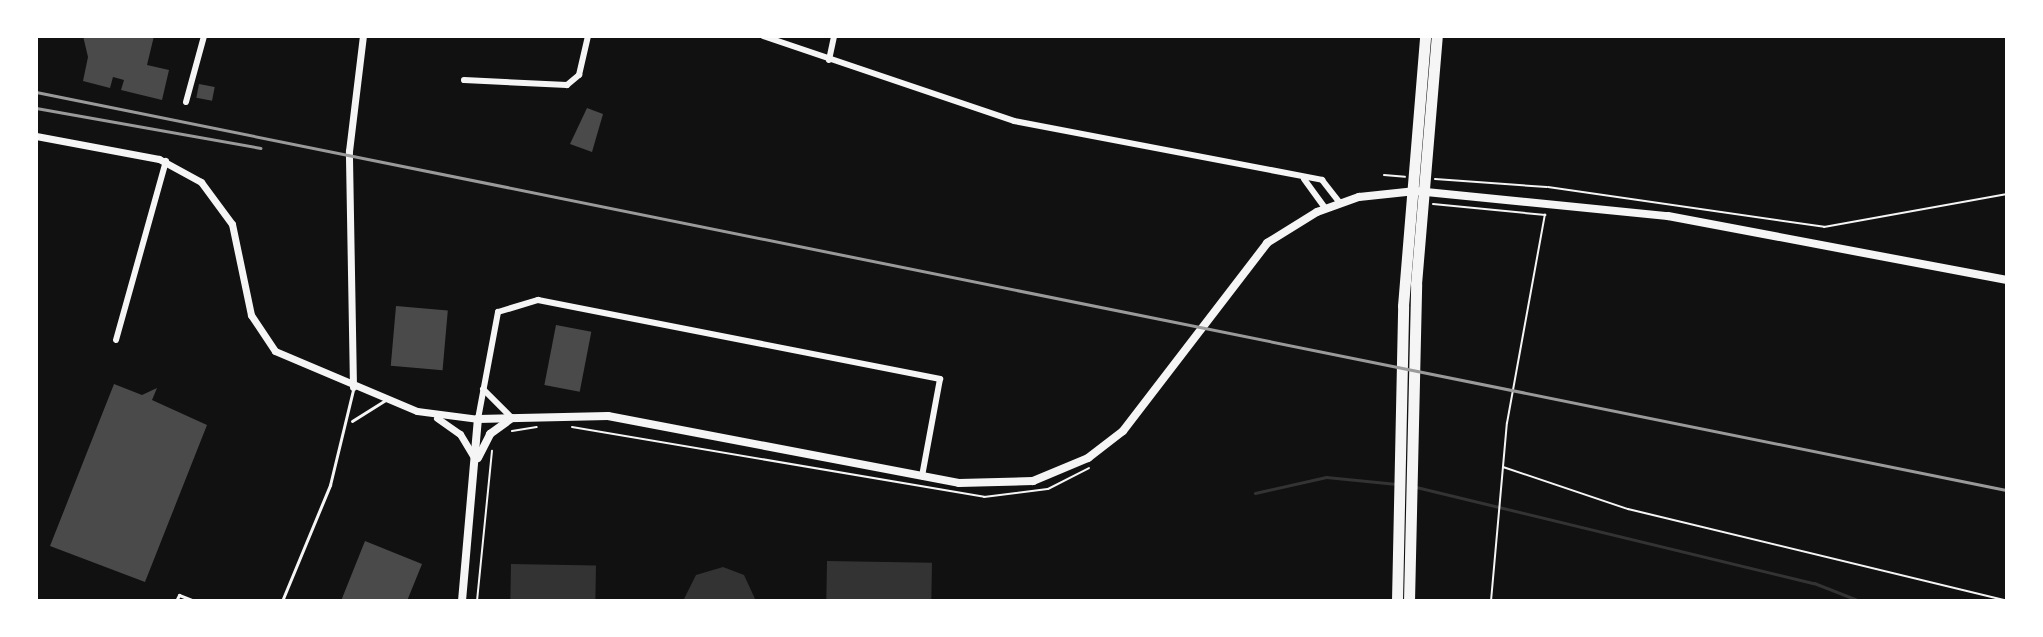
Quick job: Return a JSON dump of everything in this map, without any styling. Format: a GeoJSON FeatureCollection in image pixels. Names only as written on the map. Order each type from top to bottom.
{"type":"FeatureCollection","features":[{"type":"Feature","properties":{"kind":"highway"},"geometry":{"type":"LineString","coordinates":[[1397,601],[1403,306],[1425,36]]}},
{"type":"Feature","properties":{"kind":"highway"},"geometry":{"type":"LineString","coordinates":[[1409,601],[1415,298],[1437,36]]}},
{"type":"Feature","properties":{"kind":"main road"},"geometry":{"type":"LineString","coordinates":[[462,601],[478,419],[608,416],[922,476],[989,485],[1061,471],[1123,431],[1253,255],[1325,208],[1340,203],[1416,191],[1611,210],[1821,240],[2007,280]]}},
{"type":"Feature","properties":{"kind":"main road"},"geometry":{"type":"LineString","coordinates":[[476,463],[487,437],[513,417]]}},
{"type":"Feature","properties":{"kind":"street"},"geometry":{"type":"LineString","coordinates":[[186,102],[204,36]]}},
{"type":"Feature","properties":{"kind":"street"},"geometry":{"type":"LineString","coordinates":[[353,387],[349,151],[363,36]]}},
{"type":"Feature","properties":{"kind":"street"},"geometry":{"type":"LineString","coordinates":[[464,80],[567,85],[579,75],[588,36]]}},
{"type":"Feature","properties":{"kind":"street"},"geometry":{"type":"LineString","coordinates":[[763,36],[1041,128],[1326,182],[1340,203]]}},
{"type":"Feature","properties":{"kind":"street"},"geometry":{"type":"LineString","coordinates":[[829,60],[834,36]]}},
{"type":"Feature","properties":{"kind":"street"},"geometry":{"type":"LineString","coordinates":[[36,136],[166,161],[201,182],[227,215],[263,339],[353,387],[428,414],[455,428],[476,463]]}},
{"type":"Feature","properties":{"kind":"street"},"geometry":{"type":"LineString","coordinates":[[116,340],[113,329],[166,161]]}},
{"type":"Feature","properties":{"kind":"street"},"geometry":{"type":"LineString","coordinates":[[1301,177],[1325,208]]}},
{"type":"Feature","properties":{"kind":"street"},"geometry":{"type":"LineString","coordinates":[[428,414],[478,419],[498,312],[538,300],[940,379],[922,476]]}},
{"type":"Feature","properties":{"kind":"street"},"geometry":{"type":"LineString","coordinates":[[483,389],[513,417]]}},
{"type":"Feature","properties":{"kind":"lane"},"geometry":{"type":"LineString","coordinates":[[282,601],[350,424],[353,387]]}},
{"type":"Feature","properties":{"kind":"lane"},"geometry":{"type":"LineString","coordinates":[[350,424],[386,400]]}},
{"type":"Feature","properties":{"kind":"lane"},"geometry":{"type":"LineString","coordinates":[[176,601],[179,595],[195,601]]}},
{"type":"Feature","properties":{"kind":"path"},"geometry":{"type":"LineString","coordinates":[[1384,175],[1413,177]]}},
{"type":"Feature","properties":{"kind":"path"},"geometry":{"type":"LineString","coordinates":[[1429,179],[1548,187],[1824,227],[2007,194]]}},
{"type":"Feature","properties":{"kind":"path"},"geometry":{"type":"LineString","coordinates":[[1422,203],[1545,215],[1503,467],[1491,601]]}},
{"type":"Feature","properties":{"kind":"path"},"geometry":{"type":"LineString","coordinates":[[504,433],[543,427]]}},
{"type":"Feature","properties":{"kind":"path"},"geometry":{"type":"LineString","coordinates":[[563,427],[663,438]]}},
{"type":"Feature","properties":{"kind":"path"},"geometry":{"type":"LineString","coordinates":[[477,601],[495,443]]}},
{"type":"Feature","properties":{"kind":"path"},"geometry":{"type":"LineString","coordinates":[[1503,467],[1628,509],[2007,601]]}},
{"type":"Feature","properties":{"kind":"path"},"geometry":{"type":"LineString","coordinates":[[1048,489],[1080,474]]}},
{"type":"Feature","properties":{"kind":"shaded area"},"geometry":{"type":"Polygon","coordinates":[[[827,561],[932,563],[931,601],[826,601],[827,561]]]}},
{"type":"Feature","properties":{"kind":"shaded area"},"geometry":{"type":"Polygon","coordinates":[[[511,564],[596,565],[595,601],[510,601],[511,564]]]}},
{"type":"Feature","properties":{"kind":"shaded area"},"geometry":{"type":"Polygon","coordinates":[[[723,567],[744,575],[756,601],[683,601],[696,575],[723,567]]]}},
{"type":"Feature","properties":{"kind":"building"},"geometry":{"type":"Polygon","coordinates":[[[83,36],[154,36],[147,65],[169,70],[162,100],[121,90],[124,80],[113,77],[110,88],[83,81],[88,57],[83,36]]]}},
{"type":"Feature","properties":{"kind":"building"},"geometry":{"type":"Polygon","coordinates":[[[199,84],[215,87],[212,101],[196,98],[199,84]]]}},
{"type":"Feature","properties":{"kind":"building"},"geometry":{"type":"Polygon","coordinates":[[[587,108],[603,114],[592,152],[570,144],[587,108]]]}},
{"type":"Feature","properties":{"kind":"building"},"geometry":{"type":"Polygon","coordinates":[[[396,306],[448,311],[443,370],[391,366],[396,306]]]}},
{"type":"Feature","properties":{"kind":"building"},"geometry":{"type":"Polygon","coordinates":[[[556,325],[591,332],[580,392],[544,385],[556,325]]]}},
{"type":"Feature","properties":{"kind":"building"},"geometry":{"type":"Polygon","coordinates":[[[114,384],[142,395],[157,388],[152,400],[207,425],[145,582],[50,546],[114,384]]]}},
{"type":"Feature","properties":{"kind":"building"},"geometry":{"type":"Polygon","coordinates":[[[365,541],[422,564],[407,601],[341,601],[365,541]]]}},
{"type":"Feature","properties":{"kind":"waterway"},"geometry":{"type":"LineString","coordinates":[[1255,493],[1326,477],[1397,484]]}},
{"type":"Feature","properties":{"kind":"waterway"},"geometry":{"type":"LineString","coordinates":[[1416,487],[1814,583],[1860,601]]}},
{"type":"Feature","properties":{"kind":"railway"},"geometry":{"type":"LineString","coordinates":[[36,92],[2007,490]]}},
{"type":"Feature","properties":{"kind":"railway"},"geometry":{"type":"LineString","coordinates":[[36,108],[260,148]]}}]}
